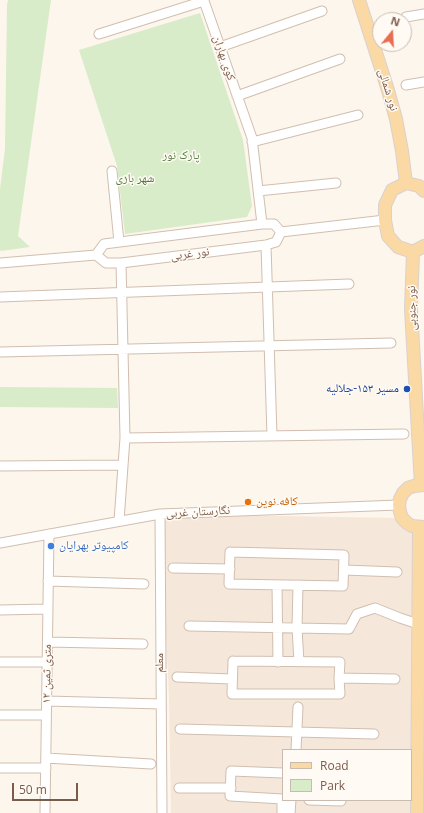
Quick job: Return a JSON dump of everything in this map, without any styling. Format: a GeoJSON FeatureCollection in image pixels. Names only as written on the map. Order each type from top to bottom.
{"type":"FeatureCollection","features":[{"type":"Feature","properties":{"kind":"main road","name":"نور شمالی"},"geometry":{"type":"LineString","coordinates":[[359,0],[396,119],[406,183]]}},
{"type":"Feature","properties":{"kind":"main road"},"geometry":{"type":"LineString","coordinates":[[424,192],[419,186],[406,183],[392,190],[385,205],[385,220],[388,236],[398,247],[412,252],[424,246]]}},
{"type":"Feature","properties":{"kind":"main road","name":"نور جنوبی"},"geometry":{"type":"LineString","coordinates":[[412,252],[411,309],[422,485]]}},
{"type":"Feature","properties":{"kind":"main road"},"geometry":{"type":"LineString","coordinates":[[419,807],[418,624],[421,586],[422,527],[412,526],[407,523],[402,518],[399,505],[400,499],[408,488],[422,485]]}},
{"type":"Feature","properties":{"kind":"street","name":"کوی بهاران"},"geometry":{"type":"LineString","coordinates":[[99,34],[205,1],[252,142],[262,224]]}},
{"type":"Feature","properties":{"kind":"street"},"geometry":{"type":"LineString","coordinates":[[220,47],[322,11]]}},
{"type":"Feature","properties":{"kind":"street"},"geometry":{"type":"LineString","coordinates":[[412,16],[424,14]]}},
{"type":"Feature","properties":{"kind":"street"},"geometry":{"type":"LineString","coordinates":[[237,96],[340,59]]}},
{"type":"Feature","properties":{"kind":"street"},"geometry":{"type":"LineString","coordinates":[[406,84],[424,82]]}},
{"type":"Feature","properties":{"kind":"street"},"geometry":{"type":"LineString","coordinates":[[252,142],[358,115]]}},
{"type":"Feature","properties":{"kind":"street"},"geometry":{"type":"LineString","coordinates":[[112,171],[119,242]]}},
{"type":"Feature","properties":{"kind":"street"},"geometry":{"type":"LineString","coordinates":[[258,191],[336,183]]}},
{"type":"Feature","properties":{"kind":"street"},"geometry":{"type":"LineString","coordinates":[[272,436],[266,245],[276,242],[280,232],[385,220]]}},
{"type":"Feature","properties":{"kind":"street","name":"نور غربی"},"geometry":{"type":"LineString","coordinates":[[96,255],[104,244],[262,224],[274,224],[280,232]]}},
{"type":"Feature","properties":{"kind":"street","name":"نور غربی"},"geometry":{"type":"LineString","coordinates":[[0,263],[96,255],[106,263],[121,262],[266,245]]}},
{"type":"Feature","properties":{"kind":"street"},"geometry":{"type":"LineString","coordinates":[[119,521],[125,438],[121,262]]}},
{"type":"Feature","properties":{"kind":"street"},"geometry":{"type":"LineString","coordinates":[[0,297],[350,284]]}},
{"type":"Feature","properties":{"kind":"street"},"geometry":{"type":"LineString","coordinates":[[0,352],[391,343]]}},
{"type":"Feature","properties":{"kind":"street"},"geometry":{"type":"LineString","coordinates":[[125,438],[404,434]]}},
{"type":"Feature","properties":{"kind":"street"},"geometry":{"type":"LineString","coordinates":[[0,466],[123,465]]}},
{"type":"Feature","properties":{"kind":"street","name":"نگارستان غربی"},"geometry":{"type":"LineString","coordinates":[[0,543],[160,514],[399,505]]}},
{"type":"Feature","properties":{"kind":"street","name":"معلم"},"geometry":{"type":"LineString","coordinates":[[160,514],[160,704],[162,813]]}},
{"type":"Feature","properties":{"kind":"street","name":"۱۲ متری ثمین"},"geometry":{"type":"LineString","coordinates":[[45,813],[49,534]]}},
{"type":"Feature","properties":{"kind":"street"},"geometry":{"type":"LineString","coordinates":[[230,552],[344,555],[344,570],[343,586],[229,584],[230,552]]}},
{"type":"Feature","properties":{"kind":"street"},"geometry":{"type":"LineString","coordinates":[[173,568],[230,569]]}},
{"type":"Feature","properties":{"kind":"street"},"geometry":{"type":"LineString","coordinates":[[344,570],[397,572]]}},
{"type":"Feature","properties":{"kind":"street"},"geometry":{"type":"LineString","coordinates":[[48,581],[144,584]]}},
{"type":"Feature","properties":{"kind":"street"},"geometry":{"type":"LineString","coordinates":[[277,585],[278,662]]}},
{"type":"Feature","properties":{"kind":"street"},"geometry":{"type":"LineString","coordinates":[[298,585],[298,662]]}},
{"type":"Feature","properties":{"kind":"street"},"geometry":{"type":"LineString","coordinates":[[189,626],[349,629],[357,614],[376,608],[418,624]]}},
{"type":"Feature","properties":{"kind":"street"},"geometry":{"type":"LineString","coordinates":[[0,610],[48,609]]}},
{"type":"Feature","properties":{"kind":"street"},"geometry":{"type":"LineString","coordinates":[[48,642],[143,644]]}},
{"type":"Feature","properties":{"kind":"street"},"geometry":{"type":"LineString","coordinates":[[233,661],[298,662],[340,662],[340,694],[232,694],[233,661]]}},
{"type":"Feature","properties":{"kind":"street"},"geometry":{"type":"LineString","coordinates":[[0,662],[47,662]]}},
{"type":"Feature","properties":{"kind":"street"},"geometry":{"type":"LineString","coordinates":[[177,677],[232,679]]}},
{"type":"Feature","properties":{"kind":"street"},"geometry":{"type":"LineString","coordinates":[[339,678],[395,679]]}},
{"type":"Feature","properties":{"kind":"street"},"geometry":{"type":"LineString","coordinates":[[47,701],[160,704]]}},
{"type":"Feature","properties":{"kind":"street"},"geometry":{"type":"LineString","coordinates":[[296,749],[298,707]]}},
{"type":"Feature","properties":{"kind":"street"},"geometry":{"type":"LineString","coordinates":[[0,715],[46,715]]}},
{"type":"Feature","properties":{"kind":"street"},"geometry":{"type":"LineString","coordinates":[[180,729],[374,734]]}},
{"type":"Feature","properties":{"kind":"street"},"geometry":{"type":"LineString","coordinates":[[46,758],[151,764]]}},
{"type":"Feature","properties":{"kind":"street"},"geometry":{"type":"LineString","coordinates":[[0,768],[46,768]]}},
{"type":"Feature","properties":{"kind":"street"},"geometry":{"type":"LineString","coordinates":[[282,773],[231,772],[230,796],[282,799]]}},
{"type":"Feature","properties":{"kind":"street"},"geometry":{"type":"LineString","coordinates":[[179,788],[231,788]]}},
{"type":"Feature","properties":{"kind":"street"},"geometry":{"type":"LineString","coordinates":[[282,813],[285,801]]}},
{"type":"Feature","properties":{"kind":"street"},"geometry":{"type":"LineString","coordinates":[[286,801],[290,813]]}},
{"type":"Feature","properties":{"kind":"shaded area"},"geometry":{"type":"Polygon","coordinates":[[[160,514],[402,518],[419,528],[411,749],[282,749],[282,801],[410,801],[410,813],[171,813],[169,697],[160,514]]]}},
{"type":"Feature","properties":{"kind":"green space"},"geometry":{"type":"Polygon","coordinates":[[[8,0],[51,0],[18,236],[30,247],[1,251],[0,189],[5,149],[8,0]]]}},
{"type":"Feature","properties":{"kind":"green space","name":"پارک نور"},"geometry":{"type":"Polygon","coordinates":[[[200,13],[243,140],[252,206],[247,217],[125,234],[117,166],[79,50],[200,13]]]}},
{"type":"Feature","properties":{"kind":"green space"},"geometry":{"type":"Polygon","coordinates":[[[0,387],[117,388],[118,408],[0,407],[0,387]]]}},
{"type":"Feature","properties":{"kind":"place","name":"مسیر ۱۵۳-جلالیه"},"geometry":{"type":"Point","coordinates":[407,389]}},
{"type":"Feature","properties":{"kind":"place","name":"کافه نوین"},"geometry":{"type":"Point","coordinates":[248,502]}},
{"type":"Feature","properties":{"kind":"place","name":"کامپیوتر بهرایان"},"geometry":{"type":"Point","coordinates":[51,546]}},
{"type":"Feature","properties":{"kind":"park label","name":"شهر بازی"},"geometry":{"type":"Point","coordinates":[135,179]}}]}
